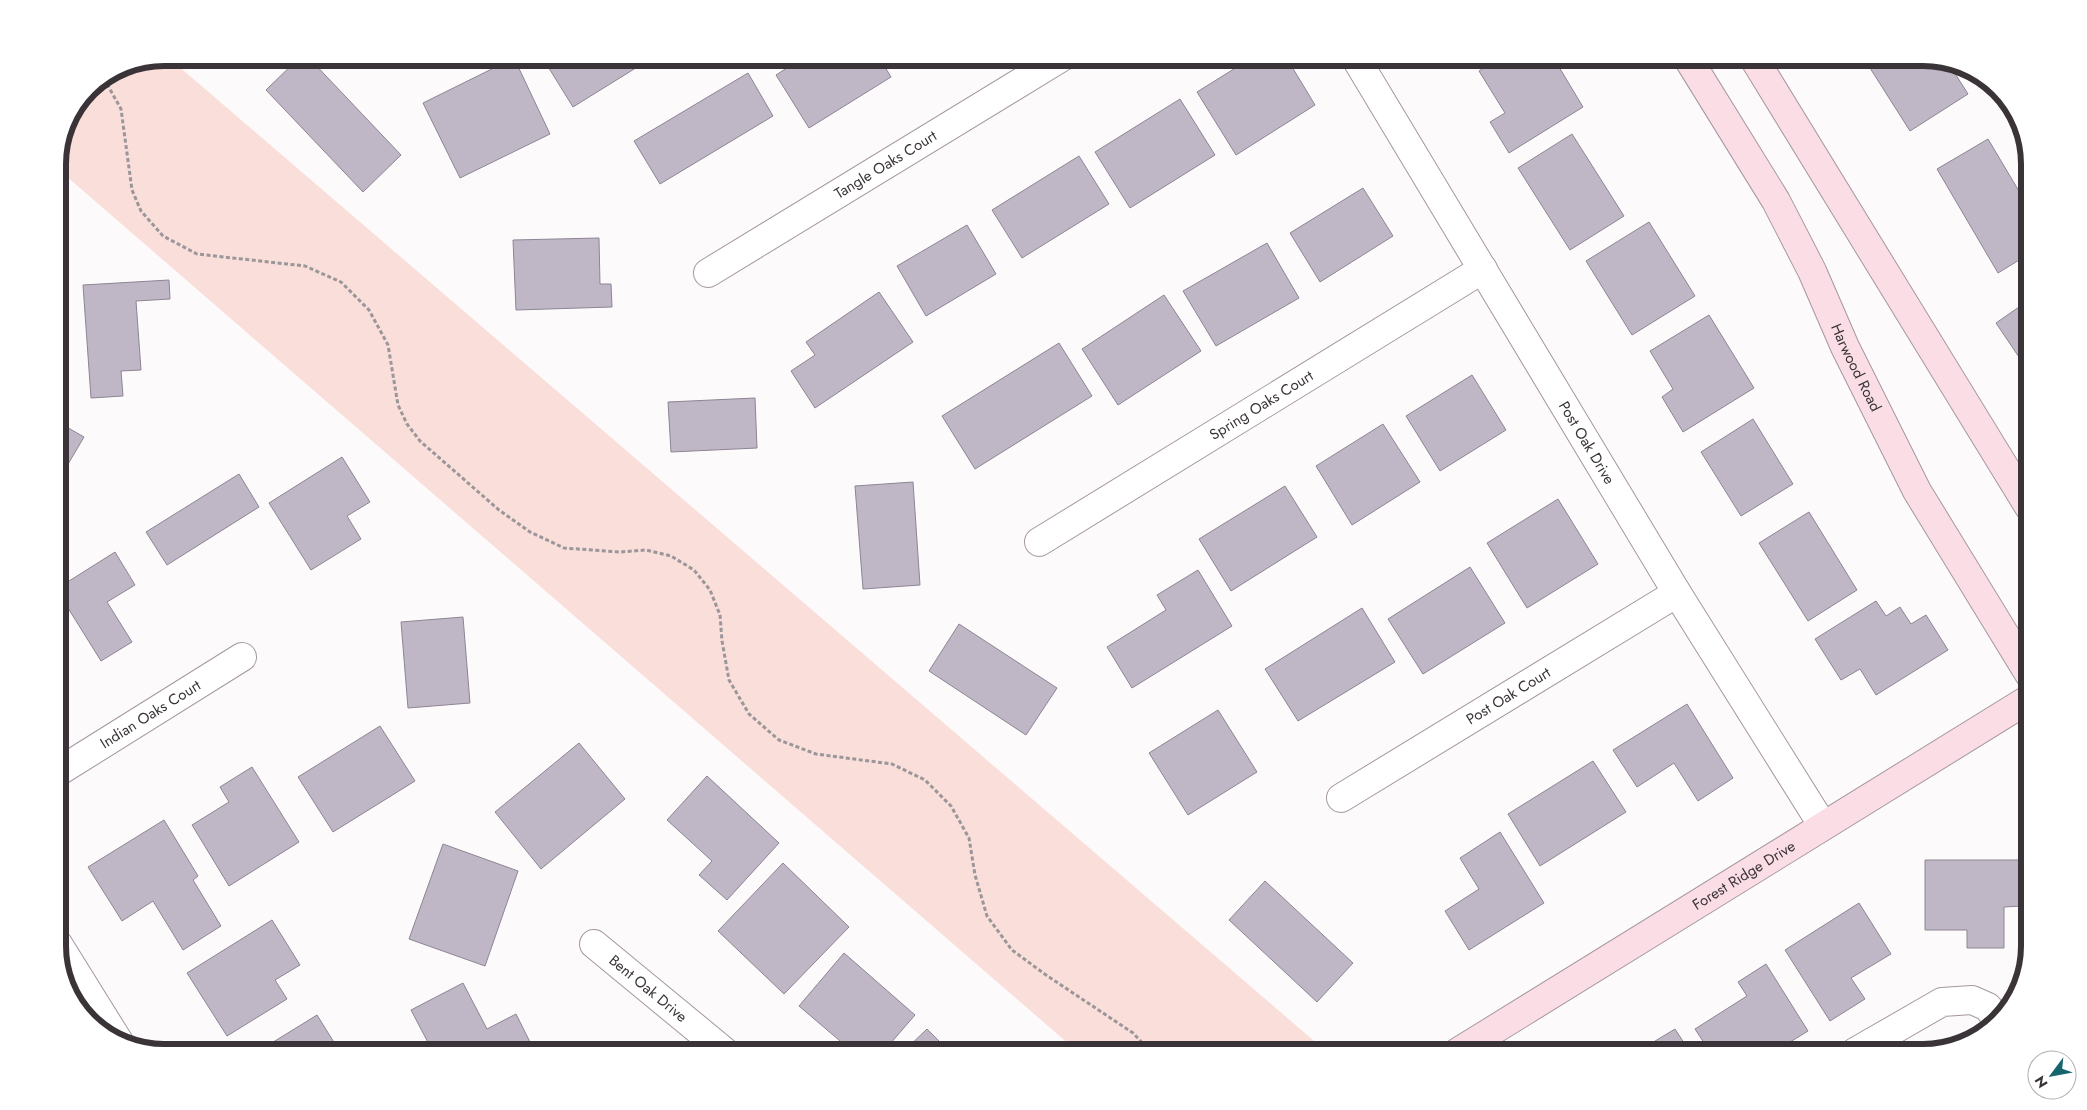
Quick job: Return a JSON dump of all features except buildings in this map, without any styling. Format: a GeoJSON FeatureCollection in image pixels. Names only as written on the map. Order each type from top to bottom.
{"type":"FeatureCollection","features":[{"type":"Feature","properties":{"kind":"main road","name":"Harwood Road"},"geometry":{"type":"LineString","coordinates":[[1692,66],[1776,201],[1812,271],[1845,347],[1917,492],[2021,661]]}},
{"type":"Feature","properties":{"kind":"main road"},"geometry":{"type":"LineString","coordinates":[[1759,66],[2021,495]]}},
{"type":"Feature","properties":{"kind":"main road","name":"Forest Ridge Drive"},"geometry":{"type":"LineString","coordinates":[[1471,1044],[2021,704]]}},
{"type":"Feature","properties":{"kind":"street","name":"Tangle Oaks Court"},"geometry":{"type":"LineString","coordinates":[[708,273],[1049,66]]}},
{"type":"Feature","properties":{"kind":"street","name":"Post Oak Drive"},"geometry":{"type":"LineString","coordinates":[[1360,66],[1677,593],[1823,826]]}},
{"type":"Feature","properties":{"kind":"street","name":"Spring Oaks Court"},"geometry":{"type":"LineString","coordinates":[[1039,542],[1483,269]]}},
{"type":"Feature","properties":{"kind":"street","name":"Post Oak Court"},"geometry":{"type":"LineString","coordinates":[[1341,798],[1677,593]]}},
{"type":"Feature","properties":{"kind":"street","name":"Indian Oaks Court"},"geometry":{"type":"LineString","coordinates":[[66,767],[242,657]]}},
{"type":"Feature","properties":{"kind":"street","name":"Bent Oak Drive"},"geometry":{"type":"LineString","coordinates":[[594,944],[714,1044]]}},
{"type":"Feature","properties":{"kind":"street"},"geometry":{"type":"LineString","coordinates":[[67,958],[109,1026]]}},
{"type":"Feature","properties":{"kind":"street"},"geometry":{"type":"LineString","coordinates":[[1869,1044],[1942,1002],[1972,1000],[1988,1007],[1992,1014]]}},
{"type":"Feature","properties":{"kind":"path"},"geometry":{"type":"LineString","coordinates":[[107,84],[121,109],[132,190],[141,211],[163,236],[197,254],[305,266],[341,282],[369,310],[388,345],[398,405],[407,424],[420,441],[499,510],[530,532],[564,548],[620,552],[646,550],[671,556],[694,570],[710,590],[720,615],[722,641],[729,680],[749,714],[779,740],[816,754],[892,764],[925,780],[951,806],[968,838],[975,874],[987,916],[1012,950],[1133,1033],[1143,1044]]}},
{"type":"Feature","properties":{"kind":"shaded area"},"geometry":{"type":"Polygon","coordinates":[[[178,66],[1318,1044],[1069,1044],[66,176],[67,151],[74,127],[79,115],[95,95],[104,86],[127,74],[145,68],[178,66]]]}}]}
